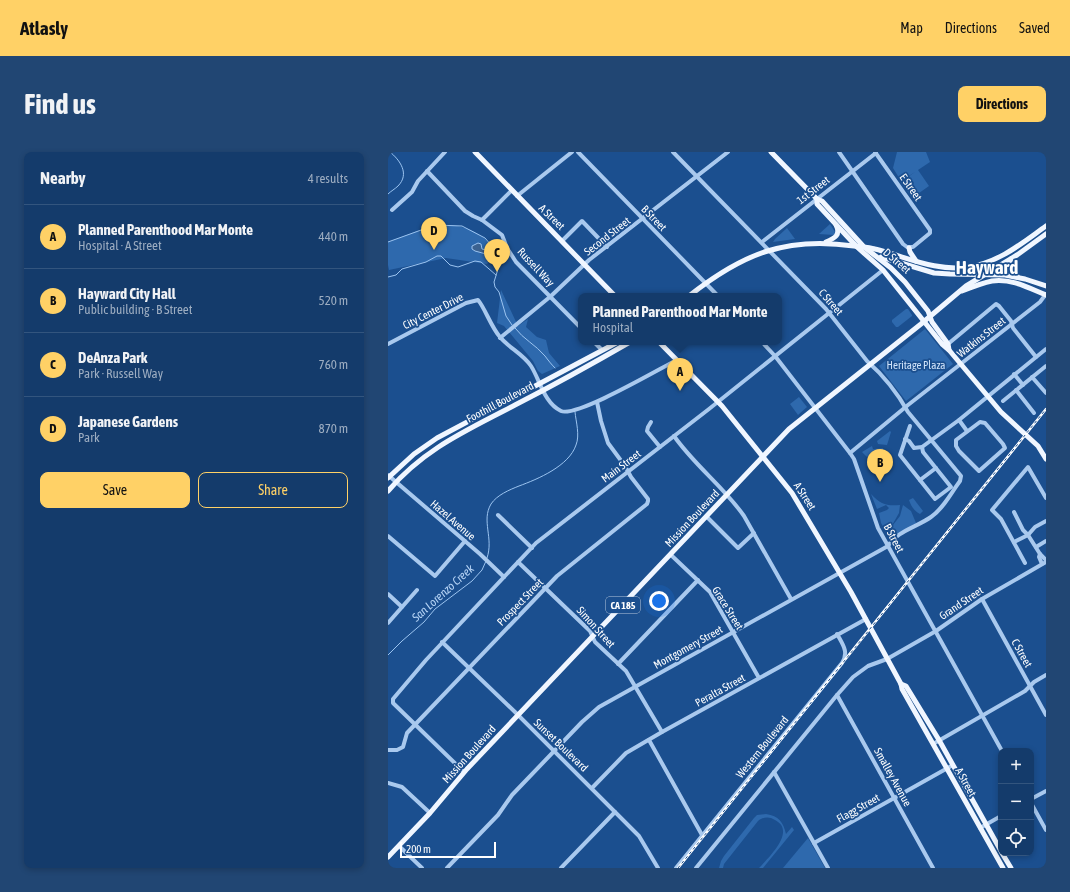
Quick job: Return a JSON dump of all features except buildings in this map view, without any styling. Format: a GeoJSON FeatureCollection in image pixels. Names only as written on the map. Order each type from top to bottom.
{"type":"FeatureCollection","features":[{"type":"Feature","properties":{"kind":"main road","name":"A Street"},"geometry":{"type":"LineString","coordinates":[[475,152],[612,293]]}},
{"type":"Feature","properties":{"kind":"main road","name":"D Street"},"geometry":{"type":"LineString","coordinates":[[771,152],[817,199],[822,201],[864,247],[901,277],[928,311],[932,322],[948,344],[949,350]]}},
{"type":"Feature","properties":{"kind":"main road","name":"D Street"},"geometry":{"type":"LineString","coordinates":[[817,199],[817,204],[856,246],[883,270],[942,344],[949,350],[987,397],[1038,446],[1046,459]]}},
{"type":"Feature","properties":{"kind":"main road"},"geometry":{"type":"LineString","coordinates":[[824,243],[835,238],[838,234],[837,227],[833,221]]}},
{"type":"Feature","properties":{"kind":"main road"},"geometry":{"type":"LineString","coordinates":[[693,293],[738,262],[770,250],[793,245],[824,243],[875,248],[936,267],[953,268],[987,263],[1010,252],[1046,226]]}},
{"type":"Feature","properties":{"kind":"main road","name":"Mission Boulevard"},"geometry":{"type":"LineString","coordinates":[[389,854],[399,846],[430,813],[464,772],[789,429],[924,322],[957,293],[983,274],[1011,258],[1046,234]]}},
{"type":"Feature","properties":{"kind":"main road"},"geometry":{"type":"LineString","coordinates":[[856,246],[873,255],[934,273],[1001,274],[1018,277],[1046,286]]}},
{"type":"Feature","properties":{"kind":"main road"},"geometry":{"type":"LineString","coordinates":[[910,248],[910,252],[917,262]]}},
{"type":"Feature","properties":{"kind":"main road"},"geometry":{"type":"LineString","coordinates":[[1011,258],[1009,269],[1018,277]]}},
{"type":"Feature","properties":{"kind":"main road"},"geometry":{"type":"LineString","coordinates":[[957,293],[986,282],[1001,280],[1046,294]]}},
{"type":"Feature","properties":{"kind":"main road","name":"Foothill Boulevard"},"geometry":{"type":"LineString","coordinates":[[388,477],[414,454],[431,442],[612,345]]}},
{"type":"Feature","properties":{"kind":"main road","name":"Foothill Boulevard"},"geometry":{"type":"LineString","coordinates":[[388,491],[409,468],[435,448],[625,345]]}},
{"type":"Feature","properties":{"kind":"main road","name":"A Street"},"geometry":{"type":"LineString","coordinates":[[662,345],[718,402],[764,457],[795,498],[866,619],[901,684],[902,689],[1003,868]]}},
{"type":"Feature","properties":{"kind":"main road","name":"A Street"},"geometry":{"type":"LineString","coordinates":[[901,684],[906,686],[939,740],[998,845]]}},
{"type":"Feature","properties":{"kind":"main road","name":"A Street"},"geometry":{"type":"LineString","coordinates":[[1004,856],[1010,868]]}},
{"type":"Feature","properties":{"kind":"street"},"geometry":{"type":"LineString","coordinates":[[392,210],[412,192],[418,181],[445,152]]}},
{"type":"Feature","properties":{"kind":"street"},"geometry":{"type":"LineString","coordinates":[[517,196],[572,152]]}},
{"type":"Feature","properties":{"kind":"street","name":"B Street"},"geometry":{"type":"LineString","coordinates":[[578,152],[715,293]]}},
{"type":"Feature","properties":{"kind":"street","name":"C Street"},"geometry":{"type":"LineString","coordinates":[[673,152],[830,313],[960,476]]}},
{"type":"Feature","properties":{"kind":"street"},"geometry":{"type":"LineString","coordinates":[[839,152],[903,244],[910,248]]}},
{"type":"Feature","properties":{"kind":"street","name":"1st Street"},"geometry":{"type":"LineString","coordinates":[[762,242],[875,152]]}},
{"type":"Feature","properties":{"kind":"street","name":"E Street"},"geometry":{"type":"LineString","coordinates":[[875,152],[930,230],[930,233],[910,248]]}},
{"type":"Feature","properties":{"kind":"street","name":"Second Street"},"geometry":{"type":"LineString","coordinates":[[500,338],[519,324],[585,264],[725,153]]}},
{"type":"Feature","properties":{"kind":"street","name":"Russell Way"},"geometry":{"type":"LineString","coordinates":[[427,171],[465,211],[482,220],[502,235],[507,248],[516,262],[578,325]]}},
{"type":"Feature","properties":{"kind":"street"},"geometry":{"type":"LineString","coordinates":[[482,220],[512,190]]}},
{"type":"Feature","properties":{"kind":"street"},"geometry":{"type":"LineString","coordinates":[[562,240],[582,221],[607,247]]}},
{"type":"Feature","properties":{"kind":"street","name":"Main Street"},"geometry":{"type":"LineString","coordinates":[[415,726],[394,705],[392,702],[393,699],[442,642],[532,548],[585,504],[718,402],[883,270]]}},
{"type":"Feature","properties":{"kind":"street","name":"Watkins Street"},"geometry":{"type":"LineString","coordinates":[[850,453],[960,364],[1040,302],[1046,294]]}},
{"type":"Feature","properties":{"kind":"street","name":"City Center Drive"},"geometry":{"type":"LineString","coordinates":[[388,344],[466,303],[475,300],[480,303],[490,324],[500,338],[531,366],[539,384],[552,404],[563,412],[572,411],[597,402],[677,360]]}},
{"type":"Feature","properties":{"kind":"street"},"geometry":{"type":"LineString","coordinates":[[948,344],[996,304],[1036,357]]}},
{"type":"Feature","properties":{"kind":"street"},"geometry":{"type":"LineString","coordinates":[[597,345],[602,350]]}},
{"type":"Feature","properties":{"kind":"street","name":"B Street"},"geometry":{"type":"LineString","coordinates":[[765,345],[816,408],[854,459],[878,528],[1000,748]]}},
{"type":"Feature","properties":{"kind":"street"},"geometry":{"type":"LineString","coordinates":[[905,439],[909,441],[914,448],[922,447],[931,439],[960,420],[1046,349]]}},
{"type":"Feature","properties":{"kind":"street"},"geometry":{"type":"LineString","coordinates":[[1002,401],[1046,366]]}},
{"type":"Feature","properties":{"kind":"street"},"geometry":{"type":"LineString","coordinates":[[1014,374],[1023,385]]}},
{"type":"Feature","properties":{"kind":"street"},"geometry":{"type":"LineString","coordinates":[[1032,377],[1046,393]]}},
{"type":"Feature","properties":{"kind":"street"},"geometry":{"type":"LineString","coordinates":[[1016,390],[1034,413]]}},
{"type":"Feature","properties":{"kind":"street"},"geometry":{"type":"LineString","coordinates":[[597,402],[606,437],[628,471]]}},
{"type":"Feature","properties":{"kind":"street"},"geometry":{"type":"LineString","coordinates":[[960,420],[967,431]]}},
{"type":"Feature","properties":{"kind":"street"},"geometry":{"type":"LineString","coordinates":[[651,422],[647,431],[660,447]]}},
{"type":"Feature","properties":{"kind":"street"},"geometry":{"type":"LineString","coordinates":[[980,422],[984,423],[1005,448],[979,471],[967,460],[956,446],[956,440],[967,431],[980,422]]}},
{"type":"Feature","properties":{"kind":"street"},"geometry":{"type":"LineString","coordinates":[[910,426],[900,455],[935,499],[951,487],[923,452],[922,447]]}},
{"type":"Feature","properties":{"kind":"street"},"geometry":{"type":"LineString","coordinates":[[674,436],[690,457],[728,495],[740,510],[791,599]]}},
{"type":"Feature","properties":{"kind":"street"},"geometry":{"type":"LineString","coordinates":[[1026,563],[1001,519],[992,510],[1028,467],[1046,498]]}},
{"type":"Feature","properties":{"kind":"street"},"geometry":{"type":"LineString","coordinates":[[920,480],[936,468]]}},
{"type":"Feature","properties":{"kind":"street","name":"Prospect Street"},"geometry":{"type":"LineString","coordinates":[[388,750],[397,750],[403,747],[407,733],[557,576],[647,504],[648,501],[628,471]]}},
{"type":"Feature","properties":{"kind":"street","name":"Montgomery Street"},"geometry":{"type":"LineString","coordinates":[[447,868],[498,815],[512,794],[595,710],[888,546],[891,541],[898,536],[932,517],[960,481],[960,476]]}},
{"type":"Feature","properties":{"kind":"street","name":"Hazel Avenue"},"geometry":{"type":"LineString","coordinates":[[388,477],[480,554],[504,577]]}},
{"type":"Feature","properties":{"kind":"street"},"geometry":{"type":"LineString","coordinates":[[1014,512],[1023,530],[1028,535],[1045,563]]}},
{"type":"Feature","properties":{"kind":"street"},"geometry":{"type":"LineString","coordinates":[[498,515],[532,548]]}},
{"type":"Feature","properties":{"kind":"street"},"geometry":{"type":"LineString","coordinates":[[707,517],[738,548],[754,533]]}},
{"type":"Feature","properties":{"kind":"street"},"geometry":{"type":"LineString","coordinates":[[1014,542],[1028,535],[1034,527],[1046,521]]}},
{"type":"Feature","properties":{"kind":"street"},"geometry":{"type":"LineString","coordinates":[[388,536],[435,576],[464,541]]}},
{"type":"Feature","properties":{"kind":"street"},"geometry":{"type":"LineString","coordinates":[[1036,547],[1046,541]]}},
{"type":"Feature","properties":{"kind":"street","name":"Grace Street"},"geometry":{"type":"LineString","coordinates":[[671,555],[710,592],[758,678]]}},
{"type":"Feature","properties":{"kind":"street","name":"Simon Street"},"geometry":{"type":"LineString","coordinates":[[518,562],[590,631],[595,642],[626,671],[662,732]]}},
{"type":"Feature","properties":{"kind":"street","name":"Grand Street"},"geometry":{"type":"LineString","coordinates":[[887,659],[936,631],[982,599],[1045,563]]}},
{"type":"Feature","properties":{"kind":"street"},"geometry":{"type":"LineString","coordinates":[[618,664],[698,580]]}},
{"type":"Feature","properties":{"kind":"street"},"geometry":{"type":"LineString","coordinates":[[388,623],[417,590]]}},
{"type":"Feature","properties":{"kind":"street"},"geometry":{"type":"LineString","coordinates":[[388,594],[402,606]]}},
{"type":"Feature","properties":{"kind":"street","name":"C Street"},"geometry":{"type":"LineString","coordinates":[[982,599],[1046,715]]}},
{"type":"Feature","properties":{"kind":"street","name":"Peralta Street"},"geometry":{"type":"LineString","coordinates":[[592,788],[622,756],[758,678],[866,619]]}},
{"type":"Feature","properties":{"kind":"street","name":"Western Boulevard"},"geometry":{"type":"LineString","coordinates":[[676,868],[842,663],[846,654],[837,634]]}},
{"type":"Feature","properties":{"kind":"street","name":"Sunset Boulevard"},"geometry":{"type":"LineString","coordinates":[[442,642],[640,836],[658,868]]}},
{"type":"Feature","properties":{"kind":"street"},"geometry":{"type":"LineString","coordinates":[[696,868],[853,677],[868,666],[887,659]]}},
{"type":"Feature","properties":{"kind":"street"},"geometry":{"type":"LineString","coordinates":[[933,744],[1025,691],[1034,682],[1046,675]]}},
{"type":"Feature","properties":{"kind":"street","name":"Smalley Avenue"},"geometry":{"type":"LineString","coordinates":[[837,695],[933,868]]}},
{"type":"Feature","properties":{"kind":"street"},"geometry":{"type":"LineString","coordinates":[[415,726],[464,772]]}},
{"type":"Feature","properties":{"kind":"street"},"geometry":{"type":"LineString","coordinates":[[649,740],[702,835]]}},
{"type":"Feature","properties":{"kind":"street","name":"Flagg Street"},"geometry":{"type":"LineString","coordinates":[[814,843],[953,765]]}},
{"type":"Feature","properties":{"kind":"street"},"geometry":{"type":"LineString","coordinates":[[774,772],[828,868]]}},
{"type":"Feature","properties":{"kind":"street"},"geometry":{"type":"LineString","coordinates":[[388,783],[402,787],[430,813]]}},
{"type":"Feature","properties":{"kind":"street"},"geometry":{"type":"LineString","coordinates":[[1034,797],[1046,791]]}},
{"type":"Feature","properties":{"kind":"street"},"geometry":{"type":"LineString","coordinates":[[1034,808],[1046,830]]}},
{"type":"Feature","properties":{"kind":"street"},"geometry":{"type":"LineString","coordinates":[[560,868],[615,812]]}},
{"type":"Feature","properties":{"kind":"street"},"geometry":{"type":"LineString","coordinates":[[980,828],[998,818]]}},
{"type":"Feature","properties":{"kind":"street"},"geometry":{"type":"LineString","coordinates":[[399,846],[422,868]]}},
{"type":"Feature","properties":{"kind":"green space"},"geometry":{"type":"Polygon","coordinates":[[[897,152],[926,152],[930,162],[918,170],[929,186],[912,198],[901,182],[915,172],[901,181],[893,168],[897,152]]]}},
{"type":"Feature","properties":{"kind":"green space"},"geometry":{"type":"Polygon","coordinates":[[[830,224],[835,232],[834,235],[819,234],[830,224]]]}},
{"type":"Feature","properties":{"kind":"green space"},"geometry":{"type":"Polygon","coordinates":[[[433,225],[452,225],[479,234],[486,239],[495,256],[487,264],[446,258],[389,270],[388,242],[433,225]]]}},
{"type":"Feature","properties":{"kind":"green space"},"geometry":{"type":"Polygon","coordinates":[[[787,228],[795,239],[773,242],[775,239],[787,228]]]}},
{"type":"Feature","properties":{"kind":"green space"},"geometry":{"type":"Polygon","coordinates":[[[501,290],[518,326],[528,319],[526,327],[537,337],[546,340],[549,353],[560,366],[542,374],[538,371],[533,361],[504,326],[497,323],[501,290]]]}},
{"type":"Feature","properties":{"kind":"green space"},"geometry":{"type":"Polygon","coordinates":[[[908,309],[912,316],[896,327],[892,320],[908,309]]]}},
{"type":"Feature","properties":{"kind":"green space","name":"Heritage Plaza"},"geometry":{"type":"Polygon","coordinates":[[[925,329],[953,364],[906,401],[879,366],[925,329]]]}},
{"type":"Feature","properties":{"kind":"green space"},"geometry":{"type":"Polygon","coordinates":[[[799,397],[807,407],[798,415],[790,404],[799,397]]]}},
{"type":"Feature","properties":{"kind":"green space"},"geometry":{"type":"Polygon","coordinates":[[[890,431],[887,445],[878,444],[877,441],[890,431]]]}},
{"type":"Feature","properties":{"kind":"green space"},"geometry":{"type":"Polygon","coordinates":[[[872,446],[873,449],[883,448],[881,459],[877,459],[872,455],[867,457],[862,452],[872,446]]]}},
{"type":"Feature","properties":{"kind":"green space"},"geometry":{"type":"Polygon","coordinates":[[[871,494],[884,504],[900,505],[899,513],[891,527],[890,534],[888,535],[881,523],[879,513],[889,508],[886,505],[877,509],[871,494]]]}},
{"type":"Feature","properties":{"kind":"green space"},"geometry":{"type":"Polygon","coordinates":[[[913,498],[923,511],[920,514],[914,510],[909,500],[913,498]]]}},
{"type":"Feature","properties":{"kind":"green space"},"geometry":{"type":"Polygon","coordinates":[[[903,505],[911,511],[916,523],[895,536],[892,534],[893,525],[900,516],[903,505]]]}},
{"type":"Feature","properties":{"kind":"green space"},"geometry":{"type":"Polygon","coordinates":[[[766,814],[774,816],[780,820],[786,834],[792,827],[794,830],[763,868],[759,868],[779,844],[783,831],[781,825],[775,820],[768,818],[758,821],[724,864],[723,868],[719,868],[724,856],[754,818],[757,815],[766,814]]]}},
{"type":"Feature","properties":{"kind":"green space"},"geometry":{"type":"Polygon","coordinates":[[[808,838],[825,868],[783,868],[808,838]]]}},
{"type":"Feature","properties":{"kind":"shaded area"},"geometry":{"type":"Polygon","coordinates":[[[478,243],[481,244],[482,249],[486,250],[486,254],[472,249],[472,246],[478,243]]]}},
{"type":"Feature","properties":{"kind":"waterway","name":"San Lorenzo Creek"},"geometry":{"type":"LineString","coordinates":[[388,194],[398,186],[403,177],[400,163],[390,152]]}},
{"type":"Feature","properties":{"kind":"waterway","name":"San Lorenzo Creek"},"geometry":{"type":"LineString","coordinates":[[388,242],[435,225],[462,226],[485,238],[492,246],[497,260],[498,269],[494,282],[495,287],[499,292],[506,316],[512,325]]}},
{"type":"Feature","properties":{"kind":"waterway"},"geometry":{"type":"LineString","coordinates":[[388,277],[396,275],[402,269],[426,262],[437,256],[441,256],[450,265],[458,267],[475,261],[481,262],[496,275]]}},
{"type":"Feature","properties":{"kind":"waterway","name":"San Lorenzo Creek"},"geometry":{"type":"LineString","coordinates":[[515,328],[541,352],[555,368]]}},
{"type":"Feature","properties":{"kind":"waterway","name":"San Lorenzo Creek"},"geometry":{"type":"LineString","coordinates":[[487,558],[489,551],[487,517],[491,504],[496,498],[504,493],[552,471],[567,459],[572,453],[577,441],[578,433],[575,412]]}},
{"type":"Feature","properties":{"kind":"waterway","name":"San Lorenzo Creek"},"geometry":{"type":"LineString","coordinates":[[388,655],[424,622],[435,609],[472,581],[482,570],[486,561]]}},
{"type":"Feature","properties":{"kind":"railway"},"geometry":{"type":"LineString","coordinates":[[678,868],[1046,409]]}},
{"type":"Feature","properties":{"kind":"place","name":"Japanese Gardens"},"geometry":{"type":"Point","coordinates":[434,250]}},
{"type":"Feature","properties":{"kind":"place","name":"DeAnza Park"},"geometry":{"type":"Point","coordinates":[497,272]}},
{"type":"Feature","properties":{"kind":"place","name":"Planned Parenthood Mar Monte"},"geometry":{"type":"Point","coordinates":[680,391]}},
{"type":"Feature","properties":{"kind":"place","name":"Hayward City Hall"},"geometry":{"type":"Point","coordinates":[880,482]}},
{"type":"Feature","properties":{"kind":"district","name":"Hayward"},"geometry":{"type":"Point","coordinates":[987,267]}}]}
